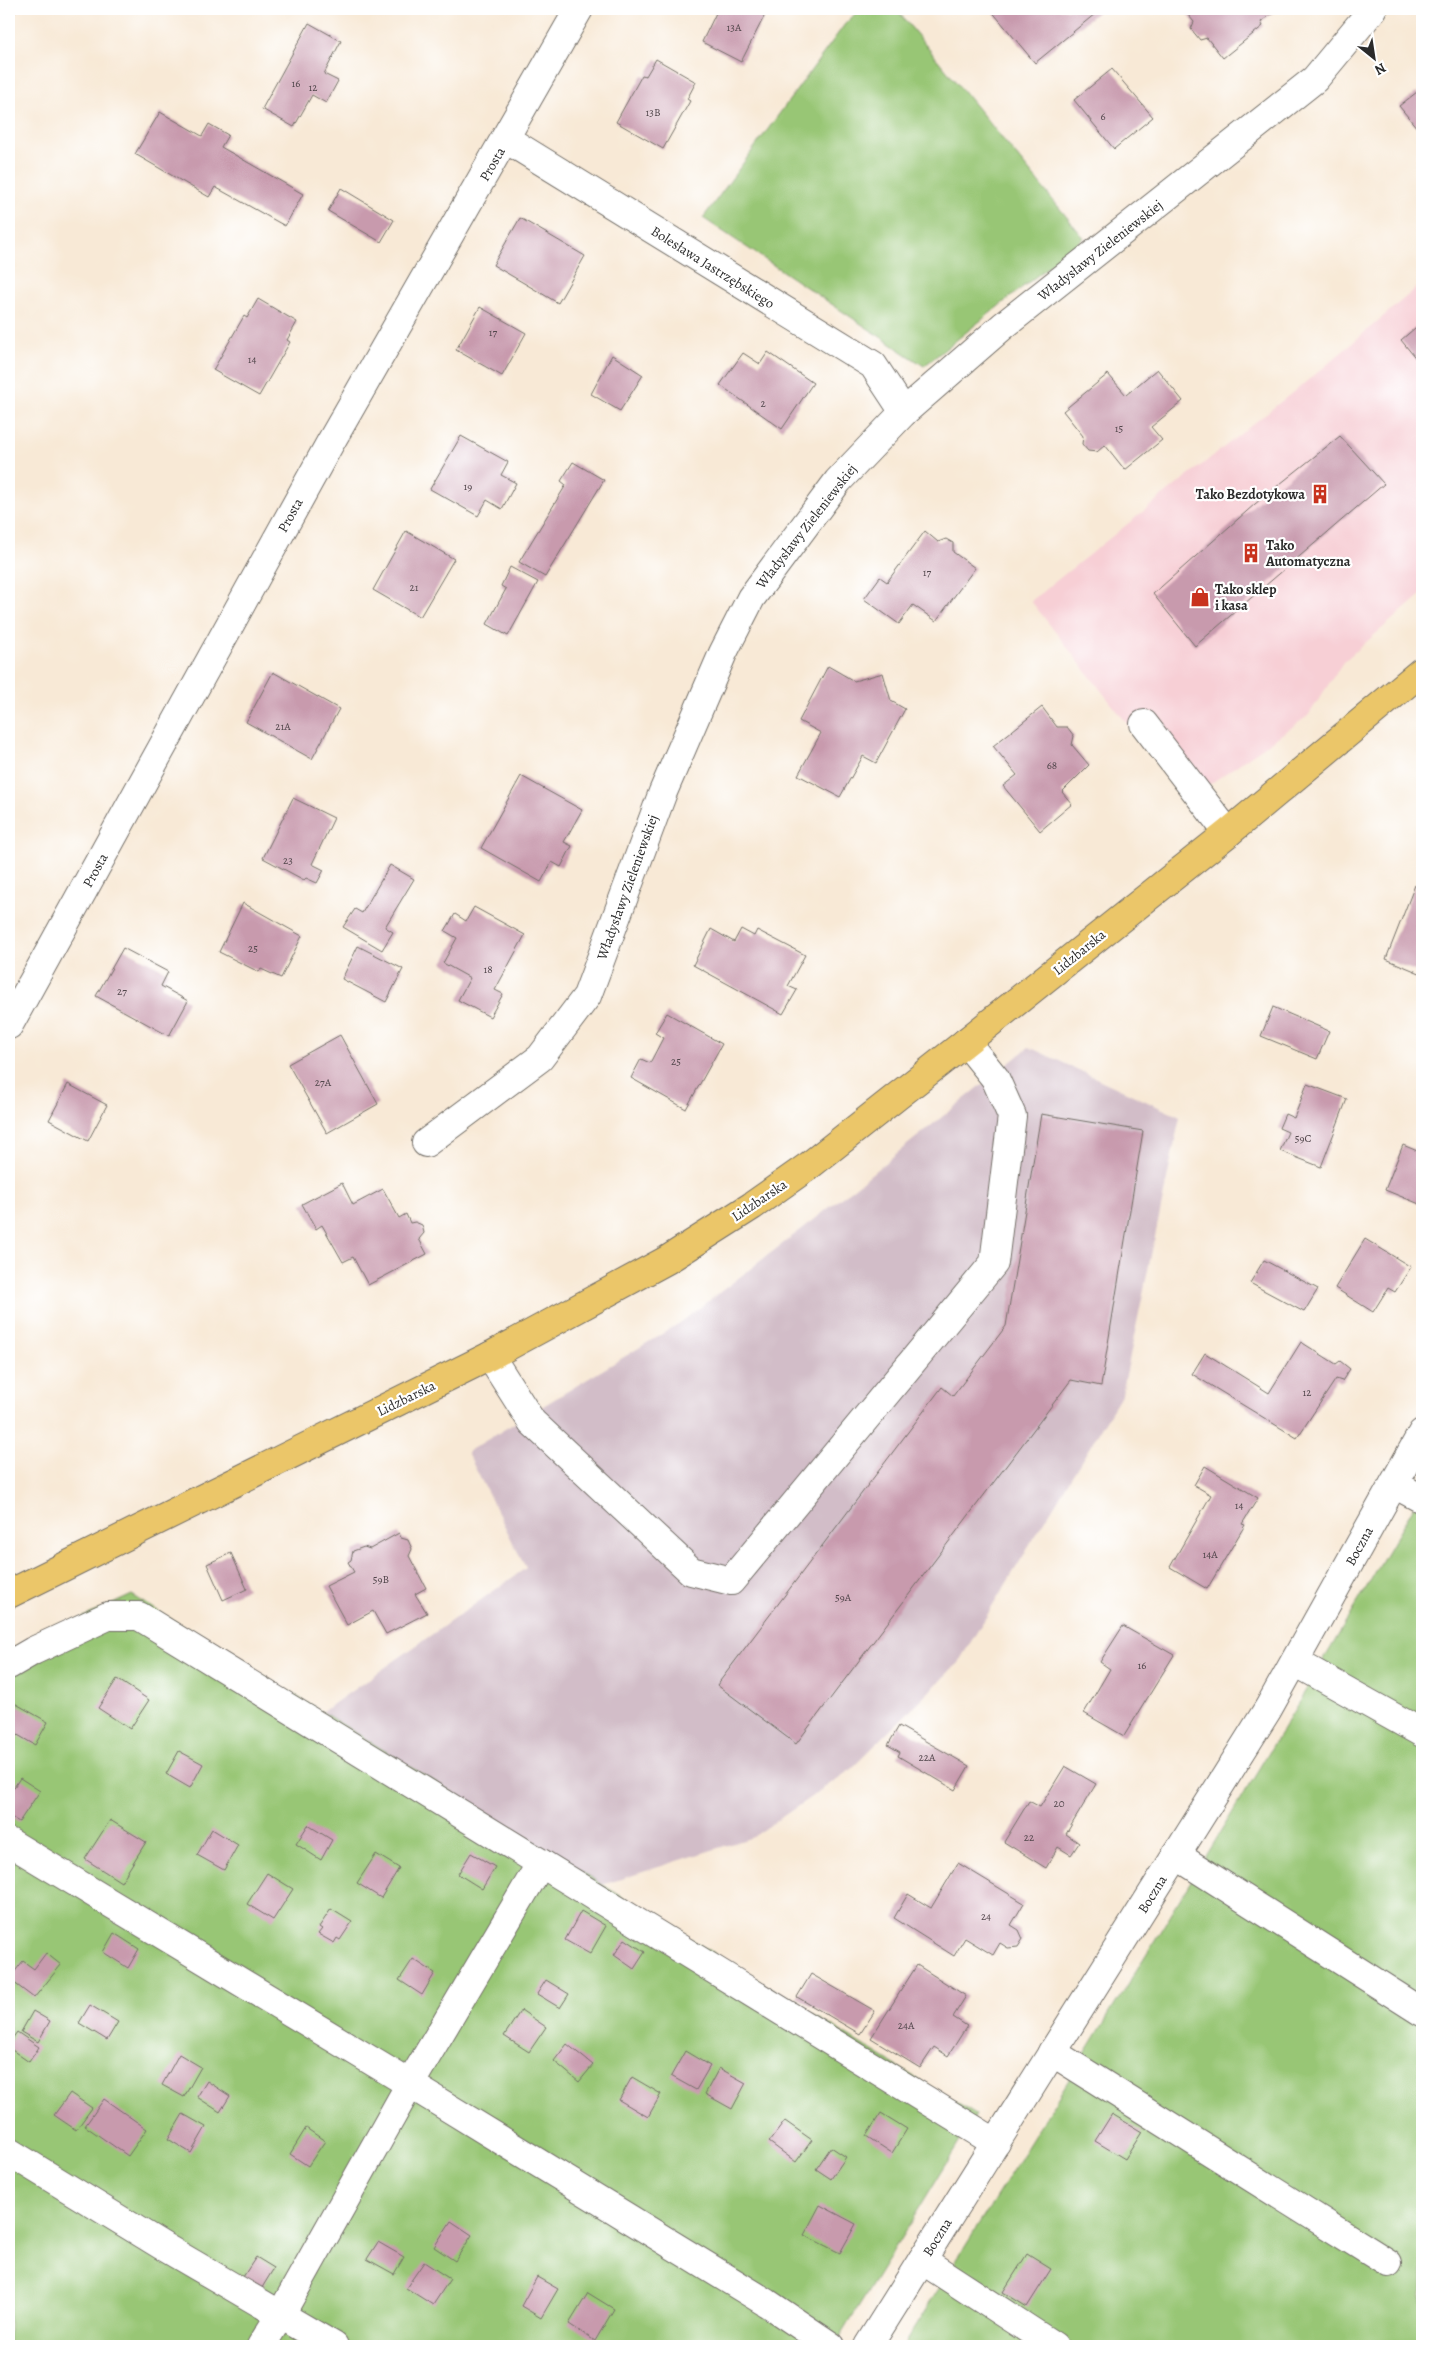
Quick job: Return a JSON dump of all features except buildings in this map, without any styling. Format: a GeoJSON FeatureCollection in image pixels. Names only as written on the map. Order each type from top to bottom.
{"type":"FeatureCollection","features":[{"type":"Feature","properties":{"kind":"main road","name":"Lidzbarska"},"geometry":{"type":"LineString","coordinates":[[9,1594],[490,1356],[667,1260],[752,1206],[810,1165],[1228,833],[1422,671]]}},
{"type":"Feature","properties":{"kind":"street","name":"Prosta"},"geometry":{"type":"LineString","coordinates":[[9,1025],[329,445],[506,140],[579,9]]}},
{"type":"Feature","properties":{"kind":"street","name":"Władysławy Zieleniewskiej"},"geometry":{"type":"LineString","coordinates":[[426,1143],[540,1058],[587,996],[663,792],[722,653],[751,598],[838,481],[904,412],[1003,326],[1315,79],[1373,9]]}},
{"type":"Feature","properties":{"kind":"street","name":"Bolesława Jastrzębskiego"},"geometry":{"type":"LineString","coordinates":[[506,140],[873,365],[904,412]]}},
{"type":"Feature","properties":{"kind":"street"},"geometry":{"type":"LineString","coordinates":[[1144,724],[1228,833]]}},
{"type":"Feature","properties":{"kind":"street"},"geometry":{"type":"LineString","coordinates":[[490,1356],[532,1422],[690,1571],[730,1581],[994,1263],[1012,1116],[995,1078],[966,1042]]}},
{"type":"Feature","properties":{"kind":"street","name":"Boczna"},"geometry":{"type":"LineString","coordinates":[[868,2346],[1268,1709],[1422,1433]]}},
{"type":"Feature","properties":{"kind":"street"},"geometry":{"type":"LineString","coordinates":[[1394,1484],[1422,1499]]}},
{"type":"Feature","properties":{"kind":"street"},"geometry":{"type":"LineString","coordinates":[[9,1665],[33,1651],[108,1616],[139,1616],[996,2143]]}},
{"type":"Feature","properties":{"kind":"street"},"geometry":{"type":"LineString","coordinates":[[1295,1662],[1422,1733]]}},
{"type":"Feature","properties":{"kind":"street"},"geometry":{"type":"LineString","coordinates":[[9,1842],[410,2084],[767,2303],[832,2346]]}},
{"type":"Feature","properties":{"kind":"street"},"geometry":{"type":"LineString","coordinates":[[1176,1855],[1422,2012]]}},
{"type":"Feature","properties":{"kind":"street"},"geometry":{"type":"LineString","coordinates":[[261,2346],[281,2314],[410,2084],[541,1863]]}},
{"type":"Feature","properties":{"kind":"street"},"geometry":{"type":"LineString","coordinates":[[1052,2052],[1388,2263]]}},
{"type":"Feature","properties":{"kind":"street"},"geometry":{"type":"LineString","coordinates":[[9,2152],[166,2248],[334,2346]]}},
{"type":"Feature","properties":{"kind":"street"},"geometry":{"type":"LineString","coordinates":[[922,2260],[1054,2346]]}},
{"type":"Feature","properties":{"kind":"shaded area"},"geometry":{"type":"Polygon","coordinates":[[[1422,283],[1422,594],[1343,662],[1308,716],[1187,800],[1031,601],[1322,369],[1422,283]]]}},
{"type":"Feature","properties":{"kind":"shaded area"},"geometry":{"type":"Polygon","coordinates":[[[1029,1047],[1180,1117],[1122,1394],[958,1663],[850,1770],[753,1837],[602,1885],[322,1712],[526,1568],[467,1452],[680,1323],[815,1219],[1029,1047]]]}},
{"type":"Feature","properties":{"kind":"green space"},"geometry":{"type":"Polygon","coordinates":[[[860,9],[896,9],[1084,238],[924,366],[703,218],[845,24],[860,9]]]}},
{"type":"Feature","properties":{"kind":"green space"},"geometry":{"type":"Polygon","coordinates":[[[1422,1492],[1422,2346],[903,2346],[1232,1814],[1422,1492]]]}},
{"type":"Feature","properties":{"kind":"green space"},"geometry":{"type":"Polygon","coordinates":[[[132,1595],[976,2115],[835,2346],[9,2346],[9,1651],[132,1595]]]}},
{"type":"Feature","properties":{"kind":"railway"},"geometry":{"type":"LineString","coordinates":[[9,30],[14,9]]}},
{"type":"Feature","properties":{"kind":"place","name":"Tako Bezdotykowa"},"geometry":{"type":"Point","coordinates":[1320,494]}},
{"type":"Feature","properties":{"kind":"place","name":"Tako Automatyczna"},"geometry":{"type":"Point","coordinates":[1251,553]}},
{"type":"Feature","properties":{"kind":"place","name":"Tako sklep i kasa"},"geometry":{"type":"Point","coordinates":[1200,597]}}]}
